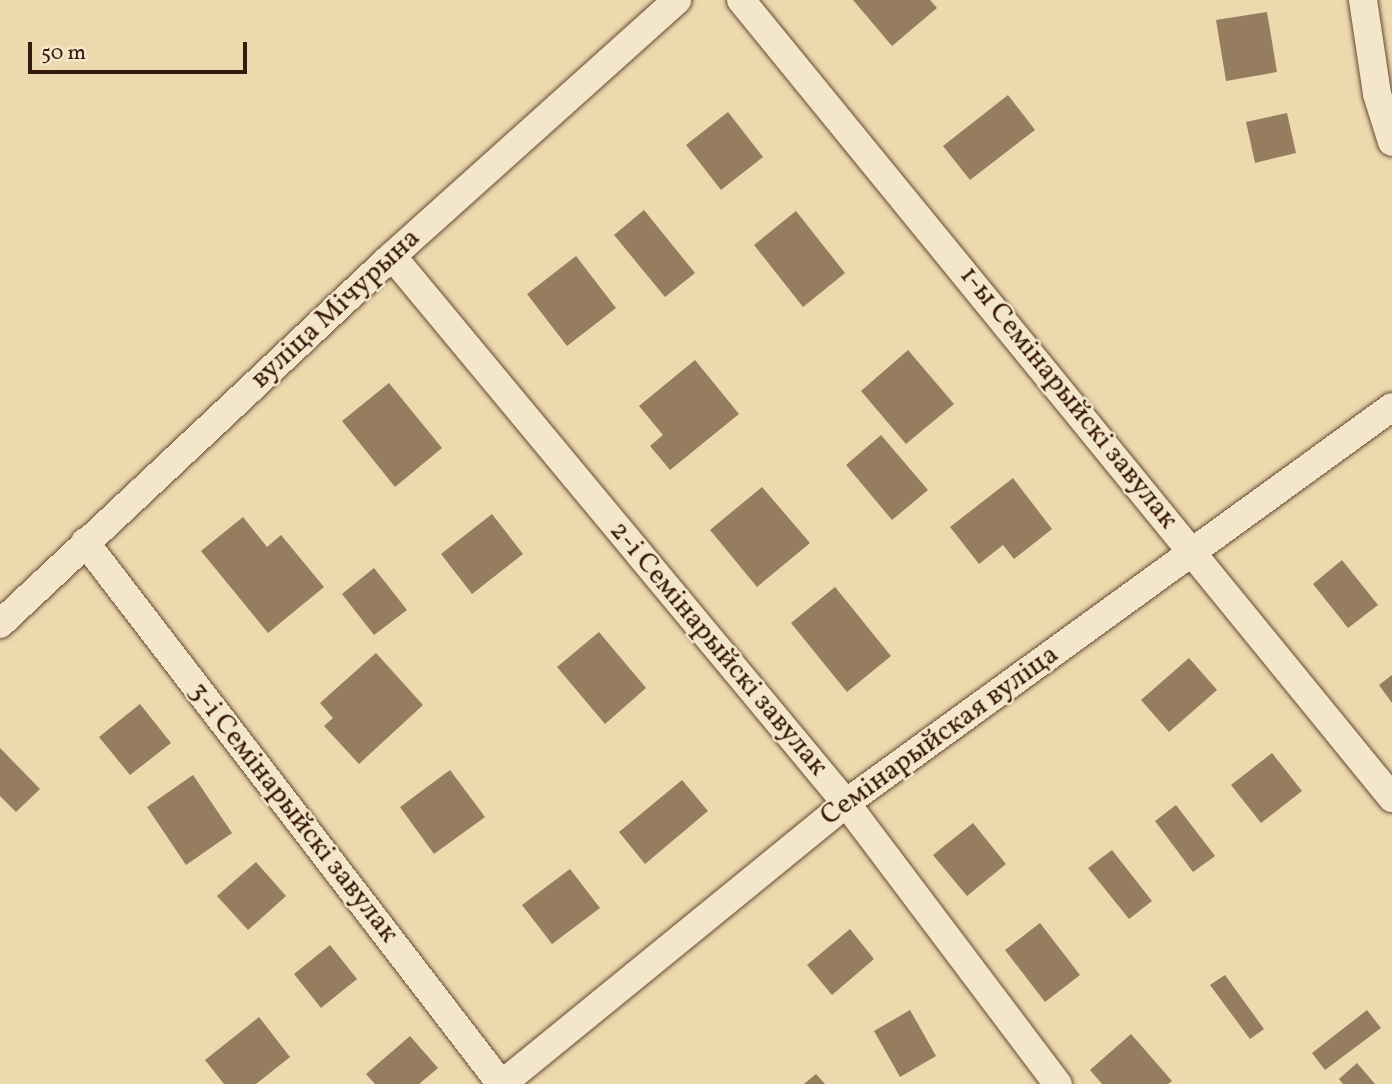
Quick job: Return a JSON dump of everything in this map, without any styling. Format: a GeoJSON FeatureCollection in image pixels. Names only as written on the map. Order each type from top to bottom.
{"type":"FeatureCollection","features":[{"type":"Feature","properties":{"kind":"street","name":"вуліца Мічурына"},"geometry":{"type":"LineString","coordinates":[[0,624],[392,256],[677,0]]}},
{"type":"Feature","properties":{"kind":"street","name":"1-ы Семінарыйскі завулак"},"geometry":{"type":"LineString","coordinates":[[741,0],[1195,551],[1392,798]]}},
{"type":"Feature","properties":{"kind":"street"},"geometry":{"type":"LineString","coordinates":[[1363,0],[1377,94],[1392,142]]}},
{"type":"Feature","properties":{"kind":"street","name":"2-і Семінарыйскі завулак"},"geometry":{"type":"LineString","coordinates":[[392,256],[846,803],[1058,1084]]}},
{"type":"Feature","properties":{"kind":"street","name":"Семінарыйская вуліца"},"geometry":{"type":"LineString","coordinates":[[502,1084],[846,803],[1392,407]]}},
{"type":"Feature","properties":{"kind":"street","name":"3-і Семінарыйскі завулак"},"geometry":{"type":"LineString","coordinates":[[85,542],[502,1084]]}},
{"type":"Feature","properties":{"kind":"building"},"geometry":{"type":"Polygon","coordinates":[[[853,0],[930,0],[937,8],[892,46],[853,0]]]}},
{"type":"Feature","properties":{"kind":"building"},"geometry":{"type":"Polygon","coordinates":[[[1267,12],[1277,72],[1226,81],[1216,20],[1267,12]]]}},
{"type":"Feature","properties":{"kind":"building"},"geometry":{"type":"Polygon","coordinates":[[[1008,95],[1035,130],[970,180],[943,146],[1008,95]]]}},
{"type":"Feature","properties":{"kind":"building"},"geometry":{"type":"Polygon","coordinates":[[[728,112],[763,157],[721,190],[686,145],[728,112]]]}},
{"type":"Feature","properties":{"kind":"building"},"geometry":{"type":"Polygon","coordinates":[[[1287,113],[1296,153],[1255,163],[1246,122],[1287,113]]]}},
{"type":"Feature","properties":{"kind":"building"},"geometry":{"type":"Polygon","coordinates":[[[644,210],[695,273],[665,297],[614,235],[644,210]]]}},
{"type":"Feature","properties":{"kind":"building"},"geometry":{"type":"Polygon","coordinates":[[[796,211],[845,273],[803,307],[754,245],[796,211]]]}},
{"type":"Feature","properties":{"kind":"building"},"geometry":{"type":"Polygon","coordinates":[[[576,256],[616,308],[567,346],[527,294],[576,256]]]}},
{"type":"Feature","properties":{"kind":"building"},"geometry":{"type":"Polygon","coordinates":[[[908,350],[954,404],[906,444],[861,391],[908,350]]]}},
{"type":"Feature","properties":{"kind":"building"},"geometry":{"type":"Polygon","coordinates":[[[695,360],[739,414],[670,470],[650,446],[663,435],[639,406],[695,360]]]}},
{"type":"Feature","properties":{"kind":"building"},"geometry":{"type":"Polygon","coordinates":[[[389,383],[442,448],[395,487],[342,421],[389,383]]]}},
{"type":"Feature","properties":{"kind":"building"},"geometry":{"type":"Polygon","coordinates":[[[881,435],[928,490],[892,520],[846,465],[881,435]]]}},
{"type":"Feature","properties":{"kind":"building"},"geometry":{"type":"Polygon","coordinates":[[[1013,478],[1052,529],[1014,559],[1003,545],[979,564],[950,527],[1013,478]]]}},
{"type":"Feature","properties":{"kind":"building"},"geometry":{"type":"Polygon","coordinates":[[[762,487],[810,543],[757,587],[710,530],[762,487]]]}},
{"type":"Feature","properties":{"kind":"building"},"geometry":{"type":"Polygon","coordinates":[[[492,514],[523,554],[472,594],[441,554],[492,514]]]}},
{"type":"Feature","properties":{"kind":"building"},"geometry":{"type":"Polygon","coordinates":[[[243,517],[267,547],[281,535],[324,587],[268,633],[201,551],[243,517]]]}},
{"type":"Feature","properties":{"kind":"building"},"geometry":{"type":"Polygon","coordinates":[[[1342,560],[1378,605],[1348,628],[1313,584],[1342,560]]]}},
{"type":"Feature","properties":{"kind":"building"},"geometry":{"type":"Polygon","coordinates":[[[374,568],[407,610],[374,635],[342,594],[374,568]]]}},
{"type":"Feature","properties":{"kind":"building"},"geometry":{"type":"Polygon","coordinates":[[[835,587],[891,656],[847,692],[791,623],[835,587]]]}},
{"type":"Feature","properties":{"kind":"building"},"geometry":{"type":"Polygon","coordinates":[[[599,632],[646,688],[605,724],[557,667],[599,632]]]}},
{"type":"Feature","properties":{"kind":"building"},"geometry":{"type":"Polygon","coordinates":[[[376,653],[423,705],[359,764],[324,726],[333,718],[320,703],[376,653]]]}},
{"type":"Feature","properties":{"kind":"building"},"geometry":{"type":"Polygon","coordinates":[[[1189,658],[1217,690],[1169,732],[1141,700],[1189,658]]]}},
{"type":"Feature","properties":{"kind":"building"},"geometry":{"type":"Polygon","coordinates":[[[1392,675],[1392,703],[1379,685],[1392,675]]]}},
{"type":"Feature","properties":{"kind":"building"},"geometry":{"type":"Polygon","coordinates":[[[140,704],[171,743],[130,775],[99,737],[140,704]]]}},
{"type":"Feature","properties":{"kind":"building"},"geometry":{"type":"Polygon","coordinates":[[[0,748],[40,789],[16,812],[0,796],[0,748]]]}},
{"type":"Feature","properties":{"kind":"building"},"geometry":{"type":"Polygon","coordinates":[[[1272,753],[1302,791],[1261,823],[1231,785],[1272,753]]]}},
{"type":"Feature","properties":{"kind":"building"},"geometry":{"type":"Polygon","coordinates":[[[450,770],[485,817],[434,854],[400,807],[450,770]]]}},
{"type":"Feature","properties":{"kind":"building"},"geometry":{"type":"Polygon","coordinates":[[[193,775],[232,833],[186,865],[147,807],[193,775]]]}},
{"type":"Feature","properties":{"kind":"building"},"geometry":{"type":"Polygon","coordinates":[[[682,780],[708,811],[645,864],[619,832],[682,780]]]}},
{"type":"Feature","properties":{"kind":"building"},"geometry":{"type":"Polygon","coordinates":[[[1176,805],[1215,856],[1193,872],[1155,821],[1176,805]]]}},
{"type":"Feature","properties":{"kind":"building"},"geometry":{"type":"Polygon","coordinates":[[[973,823],[1006,864],[967,896],[933,855],[973,823]]]}},
{"type":"Feature","properties":{"kind":"building"},"geometry":{"type":"Polygon","coordinates":[[[1112,850],[1152,901],[1129,919],[1088,868],[1112,850]]]}},
{"type":"Feature","properties":{"kind":"building"},"geometry":{"type":"Polygon","coordinates":[[[256,862],[286,896],[248,930],[217,896],[256,862]]]}},
{"type":"Feature","properties":{"kind":"building"},"geometry":{"type":"Polygon","coordinates":[[[570,869],[600,908],[552,944],[522,905],[570,869]]]}},
{"type":"Feature","properties":{"kind":"building"},"geometry":{"type":"Polygon","coordinates":[[[1040,923],[1080,975],[1045,1002],[1005,950],[1040,923]]]}},
{"type":"Feature","properties":{"kind":"building"},"geometry":{"type":"Polygon","coordinates":[[[850,929],[874,959],[832,995],[807,965],[850,929]]]}},
{"type":"Feature","properties":{"kind":"building"},"geometry":{"type":"Polygon","coordinates":[[[330,945],[357,979],[321,1008],[294,974],[330,945]]]}},
{"type":"Feature","properties":{"kind":"building"},"geometry":{"type":"Polygon","coordinates":[[[1225,975],[1264,1029],[1250,1039],[1210,985],[1225,975]]]}},
{"type":"Feature","properties":{"kind":"building"},"geometry":{"type":"Polygon","coordinates":[[[910,1010],[936,1056],[900,1077],[874,1031],[910,1010]]]}},
{"type":"Feature","properties":{"kind":"building"},"geometry":{"type":"Polygon","coordinates":[[[1367,1010],[1381,1028],[1325,1070],[1312,1053],[1367,1010]]]}},
{"type":"Feature","properties":{"kind":"building"},"geometry":{"type":"Polygon","coordinates":[[[259,1017],[290,1057],[256,1084],[224,1084],[205,1060],[259,1017]]]}},
{"type":"Feature","properties":{"kind":"building"},"geometry":{"type":"Polygon","coordinates":[[[1131,1034],[1172,1081],[1168,1084],[1102,1084],[1090,1070],[1131,1034]]]}},
{"type":"Feature","properties":{"kind":"building"},"geometry":{"type":"Polygon","coordinates":[[[410,1036],[438,1068],[419,1084],[375,1084],[366,1074],[410,1036]]]}},
{"type":"Feature","properties":{"kind":"building"},"geometry":{"type":"Polygon","coordinates":[[[1357,1063],[1375,1084],[1343,1084],[1339,1079],[1357,1063]]]}},
{"type":"Feature","properties":{"kind":"building"},"geometry":{"type":"Polygon","coordinates":[[[816,1074],[825,1084],[804,1084],[816,1074]]]}}]}
